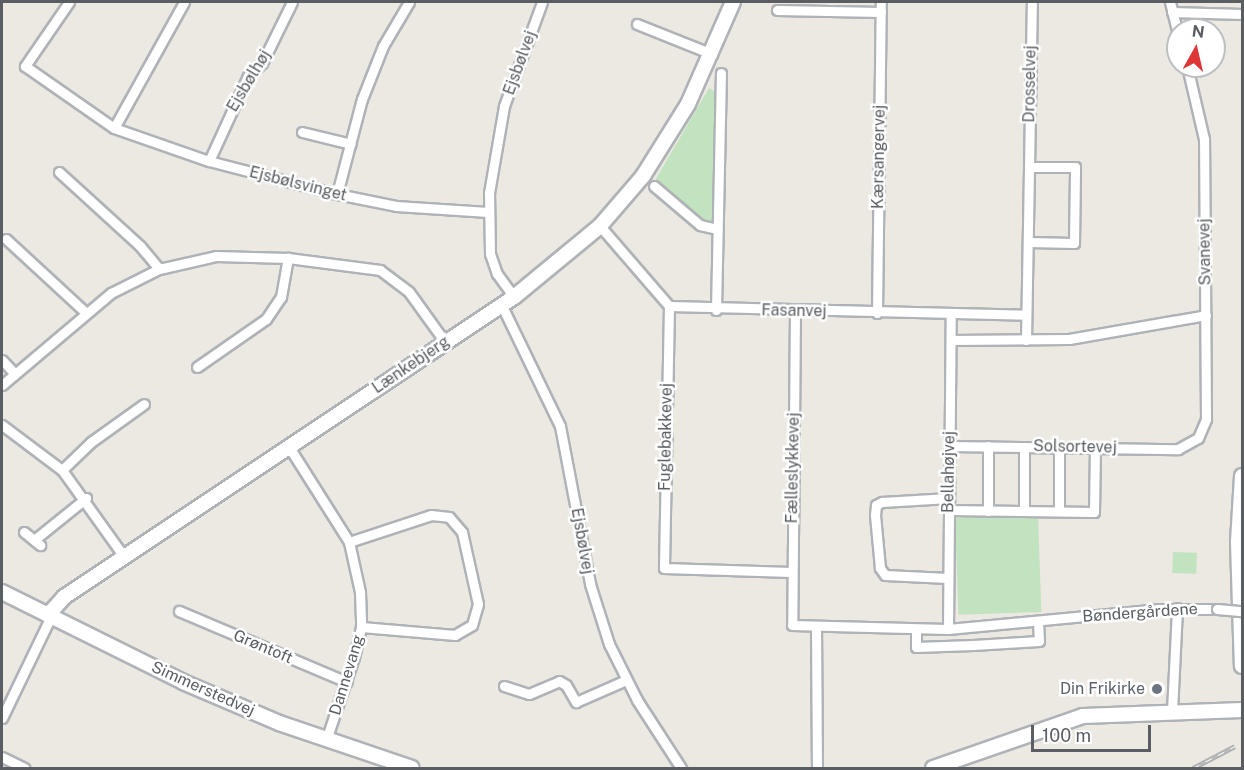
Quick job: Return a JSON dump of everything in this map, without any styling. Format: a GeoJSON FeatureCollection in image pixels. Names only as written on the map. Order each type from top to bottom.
{"type":"FeatureCollection","features":[{"type":"Feature","properties":{"kind":"street","name":"Ejsbølsvinget"},"geometry":{"type":"LineString","coordinates":[[69,2],[25,66],[114,128],[209,161],[337,194],[396,206],[488,212]]}},
{"type":"Feature","properties":{"kind":"street"},"geometry":{"type":"LineString","coordinates":[[114,128],[184,2]]}},
{"type":"Feature","properties":{"kind":"street","name":"Ejsbølhøj"},"geometry":{"type":"LineString","coordinates":[[209,161],[248,76],[262,63],[292,2]]}},
{"type":"Feature","properties":{"kind":"street"},"geometry":{"type":"LineString","coordinates":[[337,194],[362,99],[384,46],[409,2]]}},
{"type":"Feature","properties":{"kind":"street","name":"Ejsbølvej"},"geometry":{"type":"LineString","coordinates":[[514,297],[497,274],[490,254],[488,212],[493,155],[504,106],[543,2]]}},
{"type":"Feature","properties":{"kind":"street","name":"Lænkebjerg"},"geometry":{"type":"LineString","coordinates":[[49,616],[64,597],[502,306],[600,226],[643,176],[687,104],[712,54],[732,2]]}},
{"type":"Feature","properties":{"kind":"street","name":"Drosselvej"},"geometry":{"type":"LineString","coordinates":[[1026,340],[1032,2]]}},
{"type":"Feature","properties":{"kind":"street"},"geometry":{"type":"LineString","coordinates":[[1170,2],[1174,18]]}},
{"type":"Feature","properties":{"kind":"street"},"geometry":{"type":"LineString","coordinates":[[777,10],[881,7]]}},
{"type":"Feature","properties":{"kind":"street","name":"Kærsangervej"},"geometry":{"type":"LineString","coordinates":[[877,313],[881,7]]}},
{"type":"Feature","properties":{"kind":"street"},"geometry":{"type":"LineString","coordinates":[[1172,12],[1242,14]]}},
{"type":"Feature","properties":{"kind":"street"},"geometry":{"type":"LineString","coordinates":[[637,24],[712,54]]}},
{"type":"Feature","properties":{"kind":"street"},"geometry":{"type":"LineString","coordinates":[[716,310],[721,73]]}},
{"type":"Feature","properties":{"kind":"street","name":"Svanevej"},"geometry":{"type":"LineString","coordinates":[[1190,78],[1204,139],[1206,419],[1198,438]]}},
{"type":"Feature","properties":{"kind":"street"},"geometry":{"type":"LineString","coordinates":[[302,132],[351,144]]}},
{"type":"Feature","properties":{"kind":"street"},"geometry":{"type":"LineString","coordinates":[[1028,242],[1074,243],[1075,167],[1029,167]]}},
{"type":"Feature","properties":{"kind":"street"},"geometry":{"type":"LineString","coordinates":[[59,172],[140,246],[159,269]]}},
{"type":"Feature","properties":{"kind":"street"},"geometry":{"type":"LineString","coordinates":[[654,186],[700,225],[718,229]]}},
{"type":"Feature","properties":{"kind":"street"},"geometry":{"type":"LineString","coordinates":[[600,226],[669,306]]}},
{"type":"Feature","properties":{"kind":"street"},"geometry":{"type":"LineString","coordinates":[[7,239],[85,312]]}},
{"type":"Feature","properties":{"kind":"street"},"geometry":{"type":"LineString","coordinates":[[2,385],[85,312],[118,288],[159,269],[216,256],[288,258],[366,266],[393,278],[445,342]]}},
{"type":"Feature","properties":{"kind":"street"},"geometry":{"type":"LineString","coordinates":[[197,367],[267,319],[281,297],[288,258]]}},
{"type":"Feature","properties":{"kind":"street","name":"Ejsbølvej"},"geometry":{"type":"LineString","coordinates":[[502,306],[560,426],[590,585],[609,644],[626,680],[681,768]]}},
{"type":"Feature","properties":{"kind":"street","name":"Fasanvej"},"geometry":{"type":"LineString","coordinates":[[669,306],[716,310],[1026,315]]}},
{"type":"Feature","properties":{"kind":"street","name":"Fuglebakkevej"},"geometry":{"type":"LineString","coordinates":[[669,306],[664,568],[791,572]]}},
{"type":"Feature","properties":{"kind":"street","name":"Fælleslykkevej"},"geometry":{"type":"LineString","coordinates":[[792,625],[795,311]]}},
{"type":"Feature","properties":{"kind":"street","name":"Bellahøjvej"},"geometry":{"type":"LineString","coordinates":[[948,629],[951,315]]}},
{"type":"Feature","properties":{"kind":"street"},"geometry":{"type":"LineString","coordinates":[[951,340],[1026,340],[1097,336],[1206,315]]}},
{"type":"Feature","properties":{"kind":"street"},"geometry":{"type":"LineString","coordinates":[[2,360],[14,373]]}},
{"type":"Feature","properties":{"kind":"street"},"geometry":{"type":"LineString","coordinates":[[62,470],[91,442],[144,404]]}},
{"type":"Feature","properties":{"kind":"street"},"geometry":{"type":"LineString","coordinates":[[2,428],[62,470],[86,498],[125,558]]}},
{"type":"Feature","properties":{"kind":"street","name":"Solsortevej"},"geometry":{"type":"LineString","coordinates":[[950,446],[1178,449],[1198,438]]}},
{"type":"Feature","properties":{"kind":"street"},"geometry":{"type":"LineString","coordinates":[[988,446],[988,511]]}},
{"type":"Feature","properties":{"kind":"street","name":"Dannevang"},"geometry":{"type":"LineString","coordinates":[[289,447],[349,542],[360,592],[361,627],[347,682],[326,740]]}},
{"type":"Feature","properties":{"kind":"street"},"geometry":{"type":"LineString","coordinates":[[1024,447],[1024,511]]}},
{"type":"Feature","properties":{"kind":"street"},"geometry":{"type":"LineString","coordinates":[[1059,447],[1059,512]]}},
{"type":"Feature","properties":{"kind":"street"},"geometry":{"type":"LineString","coordinates":[[949,510],[1095,512],[1095,448]]}},
{"type":"Feature","properties":{"kind":"street"},"geometry":{"type":"LineString","coordinates":[[1242,476],[1238,542],[1242,666]]}},
{"type":"Feature","properties":{"kind":"street"},"geometry":{"type":"LineString","coordinates":[[24,532],[37,543],[86,498]]}},
{"type":"Feature","properties":{"kind":"street"},"geometry":{"type":"LineString","coordinates":[[948,578],[885,575],[875,515],[876,505],[882,502],[949,498]]}},
{"type":"Feature","properties":{"kind":"street"},"geometry":{"type":"LineString","coordinates":[[349,542],[431,515],[449,517],[462,531],[478,604],[472,625],[455,635],[361,627]]}},
{"type":"Feature","properties":{"kind":"street","name":"Simmerstedvej"},"geometry":{"type":"LineString","coordinates":[[2,592],[183,682],[326,740],[412,768]]}},
{"type":"Feature","properties":{"kind":"street"},"geometry":{"type":"LineString","coordinates":[[1172,711],[1177,608]]}},
{"type":"Feature","properties":{"kind":"street","name":"Bøndergårdene"},"geometry":{"type":"LineString","coordinates":[[792,625],[948,629],[1177,608],[1242,611]]}},
{"type":"Feature","properties":{"kind":"street","name":"Grøntoft"},"geometry":{"type":"LineString","coordinates":[[179,611],[347,682]]}},
{"type":"Feature","properties":{"kind":"street"},"geometry":{"type":"LineString","coordinates":[[2,718],[5,704],[49,616]]}},
{"type":"Feature","properties":{"kind":"street"},"geometry":{"type":"LineString","coordinates":[[916,629],[916,647],[1039,641],[1038,621]]}},
{"type":"Feature","properties":{"kind":"street"},"geometry":{"type":"LineString","coordinates":[[816,627],[817,768]]}},
{"type":"Feature","properties":{"kind":"street"},"geometry":{"type":"LineString","coordinates":[[504,686],[530,694],[560,681],[567,685],[576,702],[626,680]]}},
{"type":"Feature","properties":{"kind":"street"},"geometry":{"type":"LineString","coordinates":[[933,768],[1075,718],[1109,712],[1237,709]]}},
{"type":"Feature","properties":{"kind":"street"},"geometry":{"type":"LineString","coordinates":[[2,757],[25,768]]}},
{"type":"Feature","properties":{"kind":"green space"},"geometry":{"type":"Polygon","coordinates":[[[709,88],[717,93],[715,222],[710,223],[701,222],[654,182],[709,88]]]}},
{"type":"Feature","properties":{"kind":"green space"},"geometry":{"type":"Polygon","coordinates":[[[1038,515],[1041,612],[958,615],[955,518],[1038,515]]]}},
{"type":"Feature","properties":{"kind":"green space"},"geometry":{"type":"Polygon","coordinates":[[[1173,552],[1197,553],[1196,574],[1172,573],[1173,552]]]}},
{"type":"Feature","properties":{"kind":"railway"},"geometry":{"type":"LineString","coordinates":[[1193,768],[1235,746]]}},
{"type":"Feature","properties":{"kind":"place","name":"Din Frikirke"},"geometry":{"type":"Point","coordinates":[1157,689]}}]}
